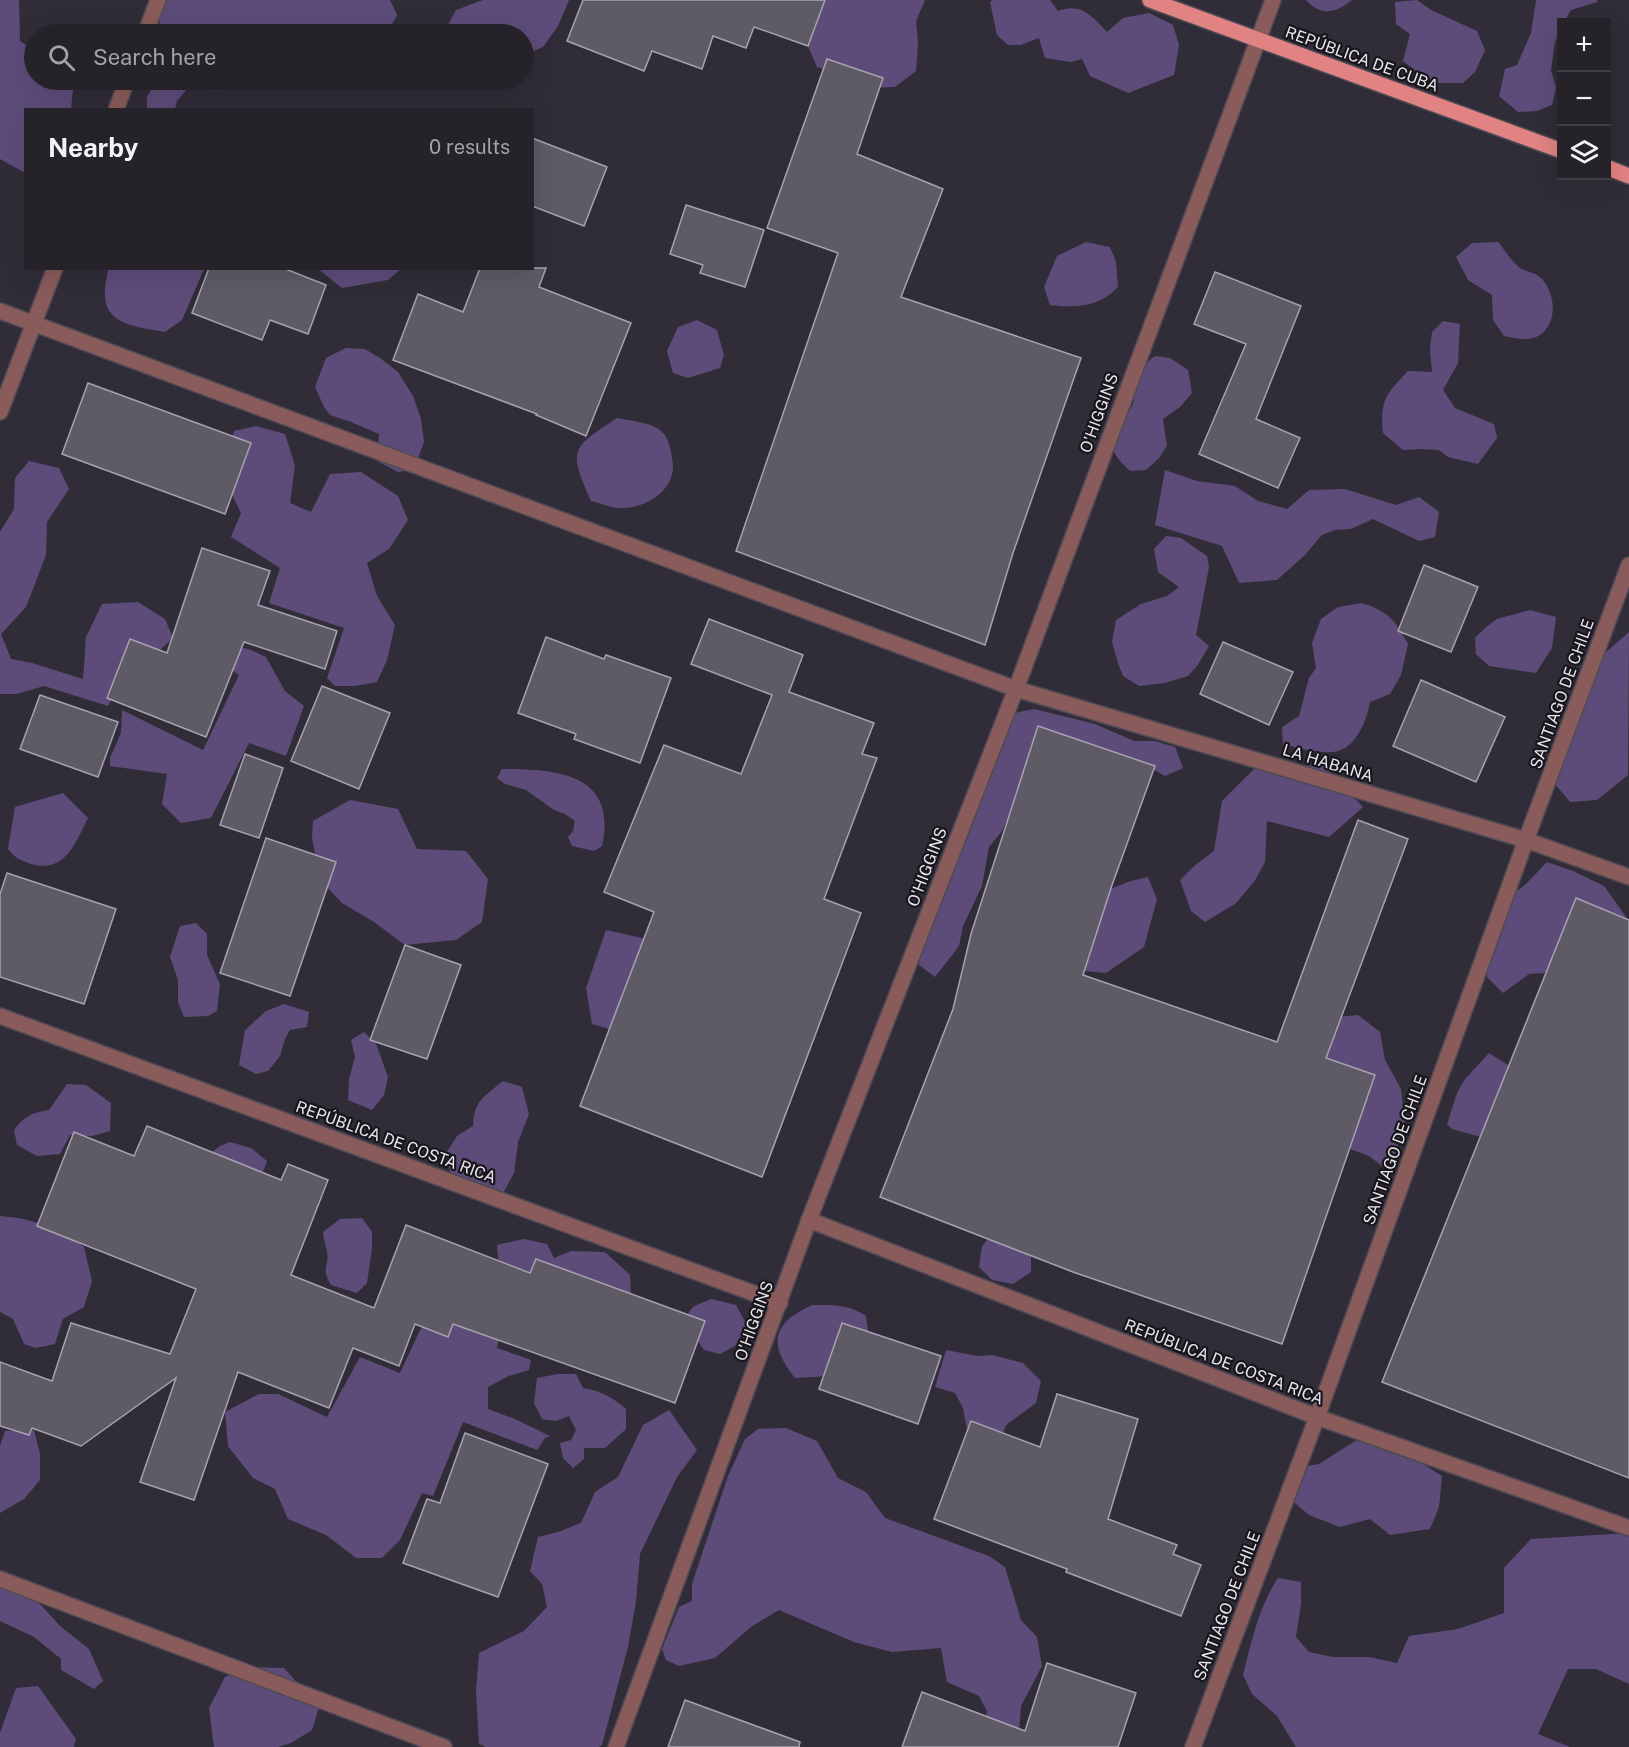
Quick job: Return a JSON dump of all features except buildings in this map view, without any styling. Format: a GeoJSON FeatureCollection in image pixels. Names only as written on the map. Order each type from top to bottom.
{"type":"FeatureCollection","features":[{"type":"Feature","properties":{"kind":"main road","name":"REPÚBLICA DE CUBA"},"geometry":{"type":"LineString","coordinates":[[1150,0],[1557,149]]}},
{"type":"Feature","properties":{"kind":"main road"},"geometry":{"type":"LineString","coordinates":[[1611,169],[1629,176]]}},
{"type":"Feature","properties":{"kind":"street"},"geometry":{"type":"LineString","coordinates":[[149,24],[158,0]]}},
{"type":"Feature","properties":{"kind":"street","name":"O'HIGGINS"},"geometry":{"type":"LineString","coordinates":[[616,1747],[809,1220],[1016,689],[1273,0]]}},
{"type":"Feature","properties":{"kind":"street"},"geometry":{"type":"LineString","coordinates":[[117,108],[123,90]]}},
{"type":"Feature","properties":{"kind":"street"},"geometry":{"type":"LineString","coordinates":[[0,412],[54,270]]}},
{"type":"Feature","properties":{"kind":"street","name":"LA HABANA"},"geometry":{"type":"LineString","coordinates":[[0,311],[1016,689],[1526,840],[1629,877]]}},
{"type":"Feature","properties":{"kind":"street","name":"SANTIAGO DE CHILE"},"geometry":{"type":"LineString","coordinates":[[1193,1747],[1317,1417],[1526,840],[1629,565]]}},
{"type":"Feature","properties":{"kind":"street","name":"REPÚBLICA DE COSTA RICA"},"geometry":{"type":"LineString","coordinates":[[0,1016],[780,1303]]}},
{"type":"Feature","properties":{"kind":"street","name":"REPÚBLICA DE COSTA RICA"},"geometry":{"type":"LineString","coordinates":[[809,1220],[1317,1417],[1629,1528]]}},
{"type":"Feature","properties":{"kind":"street"},"geometry":{"type":"LineString","coordinates":[[0,1579],[444,1747]]}},
{"type":"Feature","properties":{"kind":"shaded area"},"geometry":{"type":"Polygon","coordinates":[[[0,0],[19,0],[20,41],[24,44],[24,90],[73,90],[71,108],[24,108],[24,172],[0,159],[0,0]]]}},
{"type":"Feature","properties":{"kind":"shaded area"},"geometry":{"type":"Polygon","coordinates":[[[159,0],[390,0],[397,15],[392,24],[160,24],[157,3],[159,0]]]}},
{"type":"Feature","properties":{"kind":"shaded area"},"geometry":{"type":"Polygon","coordinates":[[[483,0],[569,0],[558,26],[543,47],[534,51],[534,24],[448,24],[456,10],[483,0]]]}},
{"type":"Feature","properties":{"kind":"shaded area"},"geometry":{"type":"Polygon","coordinates":[[[819,0],[925,0],[916,21],[918,44],[916,71],[895,87],[867,88],[845,74],[817,67],[808,46],[816,4],[819,0]]]}},
{"type":"Feature","properties":{"kind":"shaded area"},"geometry":{"type":"Polygon","coordinates":[[[993,0],[1050,0],[1058,11],[1073,8],[1086,12],[1107,32],[1123,18],[1149,13],[1173,25],[1179,45],[1174,75],[1128,93],[1090,76],[1082,59],[1071,62],[1045,58],[1039,38],[1021,45],[1008,45],[997,35],[990,2],[993,0]]]}},
{"type":"Feature","properties":{"kind":"shaded area"},"geometry":{"type":"Polygon","coordinates":[[[1306,0],[1352,0],[1340,8],[1323,11],[1306,0]]]}},
{"type":"Feature","properties":{"kind":"shaded area"},"geometry":{"type":"Polygon","coordinates":[[[1417,0],[1431,10],[1477,31],[1485,50],[1475,72],[1463,83],[1438,83],[1424,77],[1403,61],[1410,34],[1396,24],[1395,2],[1417,0]]]}},
{"type":"Feature","properties":{"kind":"shaded area"},"geometry":{"type":"Polygon","coordinates":[[[1536,0],[1597,0],[1597,2],[1571,10],[1566,18],[1557,18],[1557,37],[1551,70],[1556,88],[1552,105],[1537,111],[1518,112],[1499,96],[1505,69],[1517,65],[1531,33],[1536,0]]]}},
{"type":"Feature","properties":{"kind":"shaded area"},"geometry":{"type":"Polygon","coordinates":[[[151,90],[186,90],[177,101],[175,108],[147,108],[147,96],[151,90]]]}},
{"type":"Feature","properties":{"kind":"shaded area"},"geometry":{"type":"Polygon","coordinates":[[[1086,242],[1110,247],[1116,262],[1118,287],[1103,299],[1087,305],[1050,305],[1044,287],[1057,256],[1086,242]]]}},
{"type":"Feature","properties":{"kind":"shaded area"},"geometry":{"type":"Polygon","coordinates":[[[1498,242],[1521,269],[1540,277],[1549,290],[1553,306],[1550,322],[1546,329],[1536,337],[1522,339],[1504,336],[1493,320],[1492,295],[1468,280],[1456,257],[1472,243],[1498,242]]]}},
{"type":"Feature","properties":{"kind":"shaded area"},"geometry":{"type":"Polygon","coordinates":[[[108,270],[204,270],[182,320],[165,332],[137,327],[119,320],[107,307],[105,287],[108,270]]]}},
{"type":"Feature","properties":{"kind":"shaded area"},"geometry":{"type":"Polygon","coordinates":[[[319,270],[400,270],[388,280],[342,288],[319,270]]]}},
{"type":"Feature","properties":{"kind":"shaded area"},"geometry":{"type":"Polygon","coordinates":[[[697,320],[717,330],[724,355],[720,368],[688,378],[673,373],[667,351],[678,327],[697,320]]]}},
{"type":"Feature","properties":{"kind":"shaded area"},"geometry":{"type":"Polygon","coordinates":[[[1443,321],[1460,324],[1458,363],[1443,390],[1455,408],[1494,424],[1497,438],[1478,464],[1448,457],[1439,450],[1403,450],[1383,433],[1384,405],[1394,386],[1408,371],[1432,372],[1430,349],[1432,332],[1443,321]]]}},
{"type":"Feature","properties":{"kind":"shaded area"},"geometry":{"type":"Polygon","coordinates":[[[346,348],[365,349],[380,358],[398,372],[413,396],[421,419],[424,442],[414,469],[398,472],[377,461],[379,434],[330,415],[324,407],[315,387],[326,358],[346,348]]]}},
{"type":"Feature","properties":{"kind":"shaded area"},"geometry":{"type":"Polygon","coordinates":[[[1155,356],[1170,358],[1188,370],[1192,393],[1180,407],[1163,419],[1167,446],[1159,458],[1146,470],[1130,471],[1118,459],[1112,443],[1113,438],[1133,404],[1139,373],[1155,356]]]}},
{"type":"Feature","properties":{"kind":"shaded area"},"geometry":{"type":"Polygon","coordinates":[[[617,418],[649,424],[660,430],[668,441],[673,465],[672,475],[663,491],[647,502],[628,508],[591,501],[577,460],[582,444],[617,418]]]}},
{"type":"Feature","properties":{"kind":"shaded area"},"geometry":{"type":"Polygon","coordinates":[[[256,426],[285,434],[295,466],[290,503],[311,512],[330,474],[361,472],[398,496],[408,520],[389,549],[367,563],[377,596],[395,625],[387,660],[377,682],[355,686],[335,686],[327,678],[344,628],[269,603],[280,568],[231,537],[241,513],[225,481],[234,431],[256,426]]]}},
{"type":"Feature","properties":{"kind":"shaded area"},"geometry":{"type":"Polygon","coordinates":[[[29,461],[59,468],[69,489],[47,522],[46,555],[26,607],[1,634],[11,659],[83,679],[86,637],[102,604],[138,602],[165,619],[173,638],[119,687],[108,706],[44,686],[17,694],[0,694],[0,532],[14,509],[15,478],[29,461]]]}},
{"type":"Feature","properties":{"kind":"shaded area"},"geometry":{"type":"Polygon","coordinates":[[[1165,470],[1197,481],[1235,486],[1258,501],[1287,509],[1309,490],[1345,489],[1396,505],[1419,497],[1439,512],[1435,537],[1419,541],[1373,519],[1351,529],[1335,530],[1322,535],[1304,556],[1277,580],[1239,583],[1222,546],[1155,525],[1165,470]]]}},
{"type":"Feature","properties":{"kind":"shaded area"},"geometry":{"type":"Polygon","coordinates":[[[1166,536],[1181,538],[1207,556],[1209,567],[1196,635],[1209,646],[1188,676],[1165,683],[1139,686],[1123,676],[1112,642],[1116,620],[1141,604],[1167,596],[1179,587],[1158,572],[1154,549],[1166,536]]]}},
{"type":"Feature","properties":{"kind":"shaded area"},"geometry":{"type":"Polygon","coordinates":[[[1362,603],[1379,610],[1390,618],[1408,644],[1401,675],[1390,694],[1370,702],[1360,731],[1351,744],[1345,748],[1325,752],[1283,744],[1282,727],[1299,716],[1309,678],[1316,668],[1312,643],[1321,619],[1338,607],[1362,603]]]}},
{"type":"Feature","properties":{"kind":"shaded area"},"geometry":{"type":"Polygon","coordinates":[[[1530,610],[1556,617],[1552,648],[1536,673],[1489,666],[1476,654],[1475,638],[1486,627],[1497,619],[1530,610]]]}},
{"type":"Feature","properties":{"kind":"shaded area"},"geometry":{"type":"Polygon","coordinates":[[[1629,632],[1628,775],[1597,800],[1570,802],[1550,778],[1597,660],[1629,632]]]}},
{"type":"Feature","properties":{"kind":"shaded area"},"geometry":{"type":"Polygon","coordinates":[[[225,643],[266,657],[285,691],[304,706],[286,756],[249,743],[211,818],[181,823],[162,804],[167,774],[110,766],[110,758],[121,733],[122,710],[203,750],[239,675],[224,665],[225,643]]]}},
{"type":"Feature","properties":{"kind":"shaded area"},"geometry":{"type":"Polygon","coordinates":[[[1034,709],[1095,724],[1134,741],[1155,741],[1175,747],[1183,768],[1165,776],[1149,767],[1025,800],[1010,813],[1002,831],[989,847],[982,886],[963,926],[959,946],[935,977],[919,965],[921,944],[947,845],[959,827],[1015,713],[1034,709]]]}},
{"type":"Feature","properties":{"kind":"shaded area"},"geometry":{"type":"Polygon","coordinates":[[[1324,765],[1363,807],[1329,837],[1267,821],[1265,862],[1254,882],[1235,904],[1205,922],[1191,911],[1180,880],[1214,851],[1222,801],[1254,769],[1324,765]]]}},
{"type":"Feature","properties":{"kind":"shaded area"},"geometry":{"type":"Polygon","coordinates":[[[502,769],[562,774],[578,780],[592,790],[601,803],[605,822],[602,846],[594,851],[572,846],[568,837],[573,831],[575,821],[554,810],[526,790],[505,784],[497,778],[502,769]]]}},
{"type":"Feature","properties":{"kind":"shaded area"},"geometry":{"type":"Polygon","coordinates":[[[63,793],[88,818],[68,854],[53,864],[43,866],[15,857],[8,849],[15,807],[63,793]]]}},
{"type":"Feature","properties":{"kind":"shaded area"},"geometry":{"type":"Polygon","coordinates":[[[350,800],[398,809],[417,849],[466,851],[488,879],[482,922],[456,940],[405,945],[374,922],[342,903],[320,880],[312,838],[313,821],[350,800]]]}},
{"type":"Feature","properties":{"kind":"shaded area"},"geometry":{"type":"Polygon","coordinates":[[[1547,862],[1604,886],[1629,921],[1557,972],[1529,974],[1503,993],[1487,977],[1487,954],[1508,898],[1526,884],[1547,862]]]}},
{"type":"Feature","properties":{"kind":"shaded area"},"geometry":{"type":"Polygon","coordinates":[[[1148,877],[1157,899],[1144,947],[1106,973],[1084,971],[1097,894],[1148,877]]]}},
{"type":"Feature","properties":{"kind":"shaded area"},"geometry":{"type":"Polygon","coordinates":[[[196,923],[207,934],[207,955],[220,984],[217,1011],[208,1016],[184,1017],[178,1002],[178,980],[170,957],[180,926],[196,923]]]}},
{"type":"Feature","properties":{"kind":"shaded area"},"geometry":{"type":"Polygon","coordinates":[[[606,930],[651,940],[619,1032],[592,1024],[586,988],[606,930]]]}},
{"type":"Feature","properties":{"kind":"shaded area"},"geometry":{"type":"Polygon","coordinates":[[[284,1004],[309,1012],[307,1027],[290,1030],[280,1056],[268,1071],[256,1074],[239,1065],[245,1030],[266,1011],[284,1004]]]}},
{"type":"Feature","properties":{"kind":"shaded area"},"geometry":{"type":"Polygon","coordinates":[[[1358,1015],[1380,1032],[1385,1060],[1401,1089],[1405,1122],[1395,1154],[1386,1169],[1369,1156],[1337,1144],[1328,1068],[1323,1053],[1326,1018],[1358,1015]]]}},
{"type":"Feature","properties":{"kind":"shaded area"},"geometry":{"type":"Polygon","coordinates":[[[364,1032],[376,1044],[388,1077],[384,1095],[372,1110],[348,1100],[349,1079],[355,1057],[351,1040],[364,1032]]]}},
{"type":"Feature","properties":{"kind":"shaded area"},"geometry":{"type":"Polygon","coordinates":[[[1489,1053],[1516,1070],[1491,1140],[1452,1129],[1447,1124],[1457,1093],[1465,1079],[1489,1053]]]}},
{"type":"Feature","properties":{"kind":"shaded area"},"geometry":{"type":"Polygon","coordinates":[[[503,1081],[522,1087],[529,1114],[518,1142],[514,1173],[501,1197],[453,1180],[445,1155],[457,1136],[473,1126],[475,1110],[481,1100],[503,1081]]]}},
{"type":"Feature","properties":{"kind":"shaded area"},"geometry":{"type":"Polygon","coordinates":[[[67,1084],[86,1085],[111,1103],[110,1131],[92,1136],[70,1135],[60,1154],[37,1156],[17,1145],[14,1130],[17,1125],[29,1116],[49,1110],[67,1084]]]}},
{"type":"Feature","properties":{"kind":"shaded area"},"geometry":{"type":"Polygon","coordinates":[[[230,1142],[251,1148],[267,1161],[251,1203],[205,1157],[230,1142]]]}},
{"type":"Feature","properties":{"kind":"shaded area"},"geometry":{"type":"Polygon","coordinates":[[[0,1216],[19,1218],[58,1228],[84,1247],[92,1281],[84,1307],[63,1319],[55,1344],[36,1348],[24,1344],[13,1319],[0,1312],[0,1216]]]}},
{"type":"Feature","properties":{"kind":"shaded area"},"geometry":{"type":"Polygon","coordinates":[[[362,1218],[372,1232],[372,1248],[367,1283],[357,1293],[331,1285],[326,1274],[328,1256],[323,1232],[340,1219],[362,1218]]]}},
{"type":"Feature","properties":{"kind":"shaded area"},"geometry":{"type":"Polygon","coordinates":[[[995,1232],[1031,1248],[1031,1272],[1013,1284],[992,1280],[979,1267],[982,1246],[995,1232]]]}},
{"type":"Feature","properties":{"kind":"shaded area"},"geometry":{"type":"Polygon","coordinates":[[[524,1239],[547,1244],[554,1258],[571,1251],[605,1252],[630,1275],[631,1298],[499,1268],[497,1245],[524,1239]]]}},
{"type":"Feature","properties":{"kind":"shaded area"},"geometry":{"type":"Polygon","coordinates":[[[711,1299],[736,1305],[747,1325],[735,1346],[720,1354],[704,1350],[686,1323],[691,1309],[711,1299]]]}},
{"type":"Feature","properties":{"kind":"shaded area"},"geometry":{"type":"Polygon","coordinates":[[[812,1305],[840,1306],[853,1309],[866,1316],[869,1338],[830,1376],[795,1378],[780,1354],[778,1335],[789,1319],[812,1305]]]}},
{"type":"Feature","properties":{"kind":"shaded area"},"geometry":{"type":"Polygon","coordinates":[[[442,1311],[502,1323],[497,1348],[531,1360],[529,1370],[509,1376],[488,1387],[488,1409],[550,1436],[545,1438],[537,1450],[463,1422],[433,1496],[422,1493],[400,1540],[382,1558],[356,1558],[326,1535],[288,1519],[275,1489],[253,1478],[228,1446],[225,1412],[259,1394],[278,1394],[327,1417],[360,1357],[400,1373],[420,1330],[442,1311]]]}},
{"type":"Feature","properties":{"kind":"shaded area"},"geometry":{"type":"Polygon","coordinates":[[[946,1350],[977,1356],[992,1355],[1023,1363],[1041,1381],[1036,1403],[1006,1425],[1000,1442],[968,1435],[963,1408],[955,1393],[935,1387],[946,1350]]]}},
{"type":"Feature","properties":{"kind":"shaded area"},"geometry":{"type":"Polygon","coordinates":[[[558,1374],[576,1374],[583,1388],[606,1395],[626,1409],[626,1429],[605,1448],[584,1448],[584,1459],[573,1468],[563,1458],[560,1443],[571,1440],[576,1430],[569,1416],[556,1421],[542,1419],[534,1403],[537,1378],[558,1374]]]}},
{"type":"Feature","properties":{"kind":"shaded area"},"geometry":{"type":"Polygon","coordinates":[[[669,1410],[697,1450],[677,1477],[640,1554],[636,1602],[628,1647],[602,1745],[599,1747],[486,1747],[479,1744],[476,1691],[479,1653],[524,1631],[547,1607],[542,1584],[530,1571],[538,1537],[581,1523],[595,1492],[618,1477],[643,1425],[669,1410]]]}},
{"type":"Feature","properties":{"kind":"shaded area"},"geometry":{"type":"Polygon","coordinates":[[[786,1428],[817,1441],[838,1478],[866,1492],[885,1518],[989,1556],[1005,1567],[1021,1620],[1037,1637],[1042,1666],[1021,1706],[1018,1747],[977,1747],[987,1711],[979,1696],[947,1682],[941,1648],[892,1652],[854,1642],[779,1610],[751,1627],[715,1658],[679,1666],[666,1660],[662,1649],[679,1607],[692,1601],[692,1584],[728,1476],[745,1439],[758,1429],[786,1428]]]}},
{"type":"Feature","properties":{"kind":"shaded area"},"geometry":{"type":"Polygon","coordinates":[[[34,1430],[40,1454],[40,1480],[24,1499],[0,1513],[0,1446],[5,1431],[34,1430]]]}},
{"type":"Feature","properties":{"kind":"shaded area"},"geometry":{"type":"Polygon","coordinates":[[[1380,1437],[1442,1476],[1439,1507],[1430,1529],[1390,1535],[1370,1519],[1340,1527],[1309,1515],[1283,1493],[1294,1468],[1319,1464],[1355,1441],[1380,1437]]]}},
{"type":"Feature","properties":{"kind":"shaded area"},"geometry":{"type":"Polygon","coordinates":[[[1629,1533],[1629,1684],[1596,1669],[1568,1669],[1538,1734],[1570,1747],[1296,1747],[1277,1716],[1252,1694],[1243,1675],[1261,1613],[1278,1578],[1301,1582],[1301,1604],[1296,1637],[1309,1652],[1333,1657],[1369,1657],[1397,1663],[1409,1636],[1458,1629],[1504,1613],[1504,1568],[1531,1539],[1629,1533]]]}},
{"type":"Feature","properties":{"kind":"shaded area"},"geometry":{"type":"Polygon","coordinates":[[[0,1583],[29,1592],[60,1626],[89,1649],[103,1681],[94,1689],[61,1670],[61,1659],[34,1637],[0,1621],[0,1583]]]}},
{"type":"Feature","properties":{"kind":"shaded area"},"geometry":{"type":"Polygon","coordinates":[[[246,1667],[284,1668],[319,1707],[312,1730],[291,1743],[278,1747],[214,1747],[209,1708],[225,1677],[246,1667]]]}},
{"type":"Feature","properties":{"kind":"shaded area"},"geometry":{"type":"Polygon","coordinates":[[[38,1686],[76,1739],[74,1747],[0,1747],[0,1733],[16,1688],[38,1686]]]}}]}
